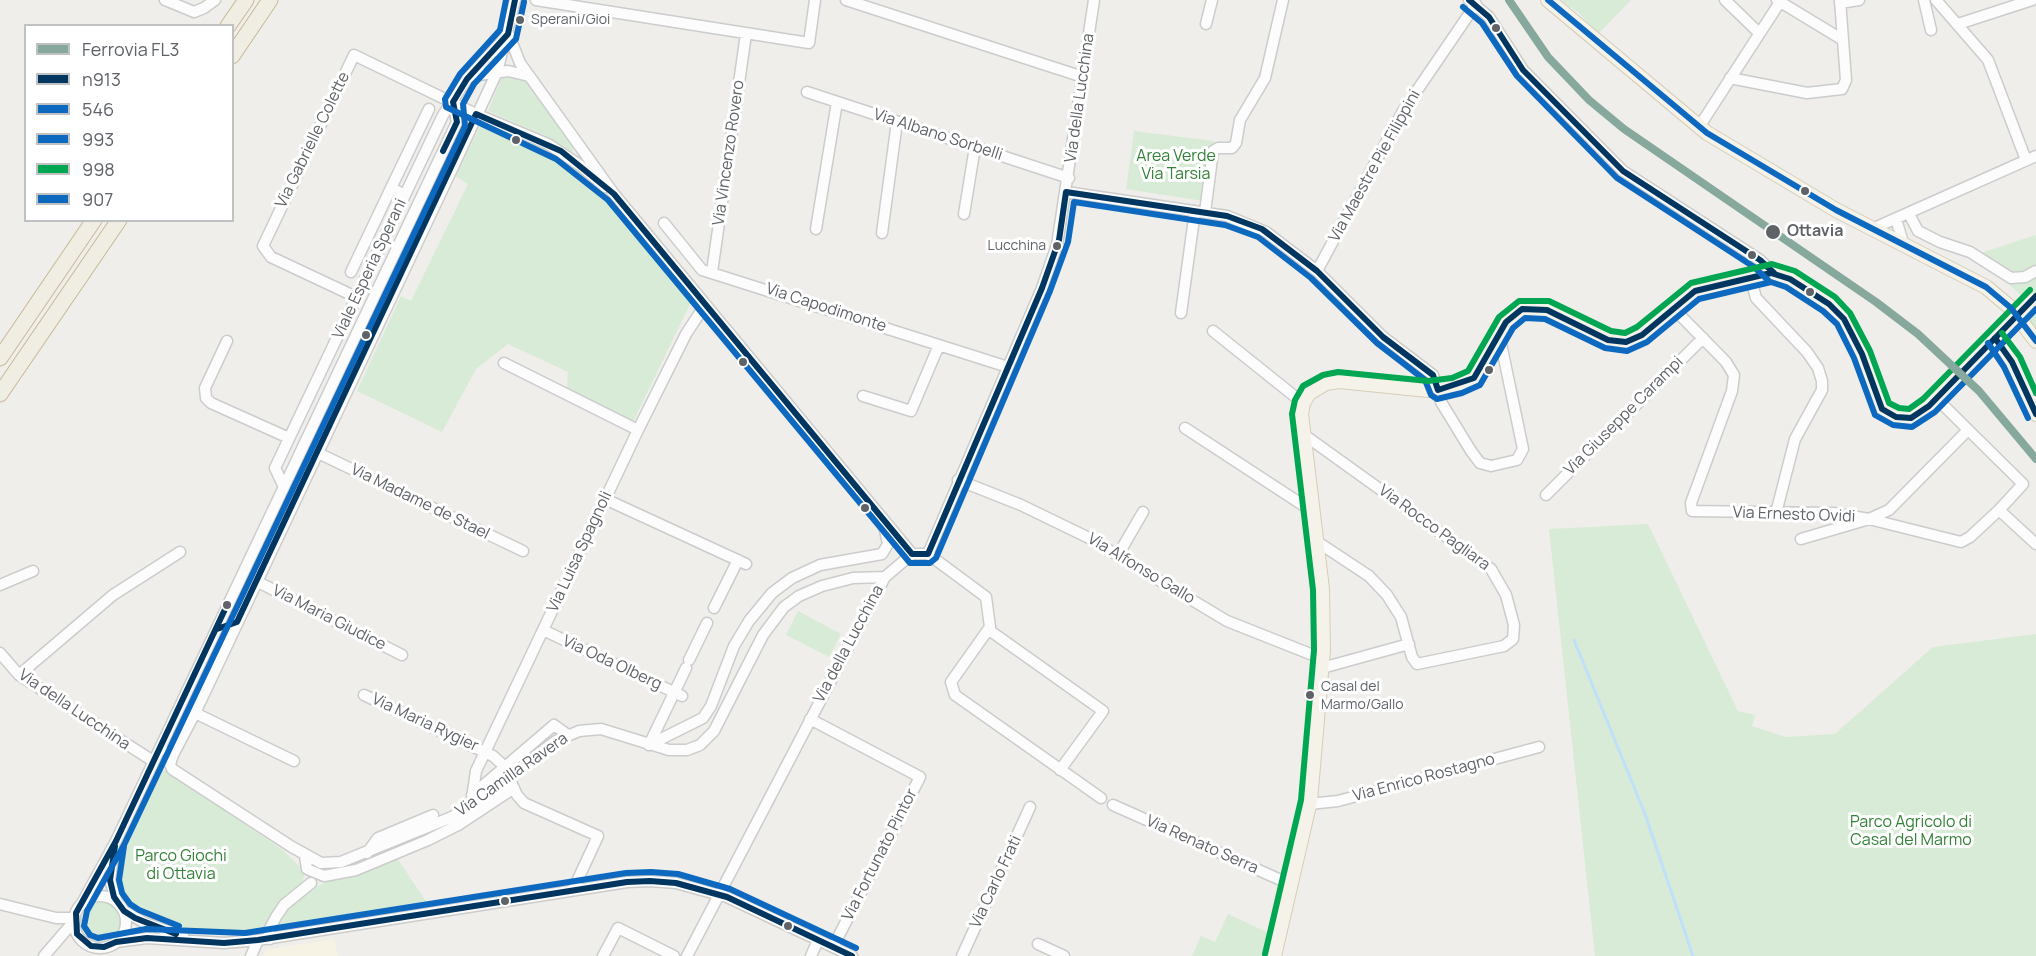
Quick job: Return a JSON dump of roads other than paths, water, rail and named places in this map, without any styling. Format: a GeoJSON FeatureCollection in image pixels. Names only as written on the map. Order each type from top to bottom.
{"type":"FeatureCollection","features":[{"type":"Feature","properties":{"kind":"highway"},"geometry":{"type":"LineString","coordinates":[[229,24],[246,0]]}},
{"type":"Feature","properties":{"kind":"highway"},"geometry":{"type":"LineString","coordinates":[[234,53],[270,0]]}},
{"type":"Feature","properties":{"kind":"highway"},"geometry":{"type":"LineString","coordinates":[[0,358],[93,222]]}},
{"type":"Feature","properties":{"kind":"highway"},"geometry":{"type":"LineString","coordinates":[[0,394],[118,222]]}},
{"type":"Feature","properties":{"kind":"main road"},"geometry":{"type":"LineString","coordinates":[[1548,0],[1699,127],[1746,158],[1872,230],[1995,294],[2018,317],[2036,341]]}},
{"type":"Feature","properties":{"kind":"main road"},"geometry":{"type":"LineString","coordinates":[[1274,956],[1309,804],[1322,664],[1324,611],[1303,434],[1303,403],[1316,388],[1336,381],[1438,390],[1459,386],[1474,378],[1499,334],[1516,312],[1536,307],[1560,314],[1608,340],[1626,342],[1642,335],[1695,291],[1750,276],[1774,273],[1790,279],[1829,304],[1848,323],[1884,412],[1896,417],[1911,418],[1937,399],[2034,298]]}},
{"type":"Feature","properties":{"kind":"main road"},"geometry":{"type":"LineString","coordinates":[[1995,338],[2012,362],[2036,414]]}},
{"type":"Feature","properties":{"kind":"street"},"geometry":{"type":"LineString","coordinates":[[165,0],[194,12],[204,9],[215,0]]}},
{"type":"Feature","properties":{"kind":"street","name":"Viale Esperia Sperani"},"geometry":{"type":"LineString","coordinates":[[173,755],[306,480],[497,72],[515,0]]}},
{"type":"Feature","properties":{"kind":"street"},"geometry":{"type":"LineString","coordinates":[[536,0],[809,43],[815,0]]}},
{"type":"Feature","properties":{"kind":"street"},"geometry":{"type":"LineString","coordinates":[[846,0],[1083,77]]}},
{"type":"Feature","properties":{"kind":"street","name":"Via della Lucchina"},"geometry":{"type":"LineString","coordinates":[[928,554],[1052,262],[1069,178],[1095,0]]}},
{"type":"Feature","properties":{"kind":"street"},"geometry":{"type":"LineString","coordinates":[[1206,24],[1212,0]]}},
{"type":"Feature","properties":{"kind":"street"},"geometry":{"type":"LineString","coordinates":[[1180,313],[1213,151],[1218,148],[1232,148],[1236,143],[1240,120],[1264,78],[1283,0]]}},
{"type":"Feature","properties":{"kind":"street"},"geometry":{"type":"LineString","coordinates":[[1725,0],[1758,32]]}},
{"type":"Feature","properties":{"kind":"street"},"geometry":{"type":"LineString","coordinates":[[1730,78],[1807,93],[1839,90],[1844,87],[1846,80],[1840,1],[1859,0]]}},
{"type":"Feature","properties":{"kind":"street"},"geometry":{"type":"LineString","coordinates":[[1924,0],[1931,30]]}},
{"type":"Feature","properties":{"kind":"street"},"geometry":{"type":"LineString","coordinates":[[1872,230],[2031,158],[1992,68],[1936,0]]}},
{"type":"Feature","properties":{"kind":"street"},"geometry":{"type":"LineString","coordinates":[[1958,24],[2032,0]]}},
{"type":"Feature","properties":{"kind":"street"},"geometry":{"type":"LineString","coordinates":[[1699,127],[1779,1],[1843,40]]}},
{"type":"Feature","properties":{"kind":"street"},"geometry":{"type":"LineString","coordinates":[[1473,2],[1491,21],[1523,70],[1623,171],[1760,260],[1774,273]]}},
{"type":"Feature","properties":{"kind":"street","name":"Via Maestre Pie Filippini"},"geometry":{"type":"LineString","coordinates":[[1317,271],[1402,111],[1473,2]]}},
{"type":"Feature","properties":{"kind":"street"},"geometry":{"type":"LineString","coordinates":[[508,34],[514,52],[529,76],[538,85],[614,194],[912,554],[928,554],[985,595],[989,630],[951,682],[953,692],[1101,798]]}},
{"type":"Feature","properties":{"kind":"street","name":"Viale Esperia Sperani"},"geometry":{"type":"LineString","coordinates":[[284,488],[275,468],[443,115],[469,77],[508,34]]}},
{"type":"Feature","properties":{"kind":"street","name":"Via Vincenzo Rovero"},"geometry":{"type":"LineString","coordinates":[[712,272],[746,34]]}},
{"type":"Feature","properties":{"kind":"street","name":"Via Gabrielle Colette"},"geometry":{"type":"LineString","coordinates":[[356,297],[271,257],[264,250],[264,242],[354,55],[453,102]]}},
{"type":"Feature","properties":{"kind":"street"},"geometry":{"type":"LineString","coordinates":[[469,77],[497,72],[514,72],[529,76]]}},
{"type":"Feature","properties":{"kind":"street","name":"Via Albano Sorbelli"},"geometry":{"type":"LineString","coordinates":[[807,92],[1069,178]]}},
{"type":"Feature","properties":{"kind":"street"},"geometry":{"type":"LineString","coordinates":[[453,102],[561,151],[614,194]]}},
{"type":"Feature","properties":{"kind":"street"},"geometry":{"type":"LineString","coordinates":[[453,102],[457,122],[476,114]]}},
{"type":"Feature","properties":{"kind":"street"},"geometry":{"type":"LineString","coordinates":[[816,228],[837,102]]}},
{"type":"Feature","properties":{"kind":"street"},"geometry":{"type":"LineString","coordinates":[[351,272],[429,109]]}},
{"type":"Feature","properties":{"kind":"street","name":"Viale Esperia Sperani"},"geometry":{"type":"LineString","coordinates":[[81,905],[116,841],[457,122]]}},
{"type":"Feature","properties":{"kind":"street"},"geometry":{"type":"LineString","coordinates":[[882,233],[897,122]]}},
{"type":"Feature","properties":{"kind":"street"},"geometry":{"type":"LineString","coordinates":[[964,214],[975,147]]}},
{"type":"Feature","properties":{"kind":"street"},"geometry":{"type":"LineString","coordinates":[[433,174],[453,167]]}},
{"type":"Feature","properties":{"kind":"street"},"geometry":{"type":"LineString","coordinates":[[391,188],[407,190]]}},
{"type":"Feature","properties":{"kind":"street"},"geometry":{"type":"LineString","coordinates":[[391,188],[400,206]]}},
{"type":"Feature","properties":{"kind":"street"},"geometry":{"type":"LineString","coordinates":[[1066,192],[1200,212],[1237,219],[1262,229],[1317,271],[1383,337],[1434,375],[1444,407],[1480,463],[1495,466],[1521,457],[1522,446],[1499,334]]}},
{"type":"Feature","properties":{"kind":"street"},"geometry":{"type":"LineString","coordinates":[[1909,213],[1918,231],[1940,242],[1970,252],[2011,278],[2025,277],[2036,271]]}},
{"type":"Feature","properties":{"kind":"street"},"geometry":{"type":"LineString","coordinates":[[1896,219],[1904,246]]}},
{"type":"Feature","properties":{"kind":"street","name":"Via Capodimonte"},"geometry":{"type":"LineString","coordinates":[[663,223],[702,270],[1008,367]]}},
{"type":"Feature","properties":{"kind":"street"},"geometry":{"type":"LineString","coordinates":[[378,254],[398,247],[406,268]]}},
{"type":"Feature","properties":{"kind":"street"},"geometry":{"type":"LineString","coordinates":[[1750,276],[1756,298],[1807,352],[1818,368],[1822,381],[1822,390],[1795,439],[1776,513]]}},
{"type":"Feature","properties":{"kind":"street","name":"Via Luisa Spagnoli"},"geometry":{"type":"LineString","coordinates":[[469,808],[475,775],[543,630],[638,430],[686,334],[705,305]]}},
{"type":"Feature","properties":{"kind":"street"},"geometry":{"type":"LineString","coordinates":[[1673,308],[1703,338]]}},
{"type":"Feature","properties":{"kind":"street"},"geometry":{"type":"LineString","coordinates":[[1213,331],[1303,403]]}},
{"type":"Feature","properties":{"kind":"street"},"geometry":{"type":"LineString","coordinates":[[338,338],[347,355],[366,351]]}},
{"type":"Feature","properties":{"kind":"street","name":"Via Ernesto Ovidi"},"geometry":{"type":"LineString","coordinates":[[1703,338],[1730,367],[1734,380],[1691,503],[1692,511],[1842,514],[1869,519],[1889,510],[1967,431]]}},
{"type":"Feature","properties":{"kind":"street","name":"Via Giuseppe Carampi"},"geometry":{"type":"LineString","coordinates":[[1546,495],[1703,338]]}},
{"type":"Feature","properties":{"kind":"street"},"geometry":{"type":"LineString","coordinates":[[227,341],[205,388],[206,398],[211,403],[289,438]]}},
{"type":"Feature","properties":{"kind":"street"},"geometry":{"type":"LineString","coordinates":[[863,396],[911,411],[939,345]]}},
{"type":"Feature","properties":{"kind":"street"},"geometry":{"type":"LineString","coordinates":[[504,363],[638,430]]}},
{"type":"Feature","properties":{"kind":"street"},"geometry":{"type":"LineString","coordinates":[[1801,539],[1869,519],[1961,542],[1970,537],[1999,510],[2023,484],[1937,399]]}},
{"type":"Feature","properties":{"kind":"street"},"geometry":{"type":"LineString","coordinates":[[1185,428],[1312,511]]}},
{"type":"Feature","properties":{"kind":"street","name":"Via Rocco Pagliara"},"geometry":{"type":"LineString","coordinates":[[1303,434],[1476,555],[1491,569],[1504,588],[1515,629],[1513,639],[1507,644],[1420,665],[1413,660],[1401,617],[1380,587],[1360,570],[1316,541]]}},
{"type":"Feature","properties":{"kind":"street","name":"Via Madame de Stael"},"geometry":{"type":"LineString","coordinates":[[318,453],[523,551]]}},
{"type":"Feature","properties":{"kind":"street"},"geometry":{"type":"LineString","coordinates":[[284,488],[306,480]]}},
{"type":"Feature","properties":{"kind":"street","name":"Via Alfonso Gallo"},"geometry":{"type":"LineString","coordinates":[[958,480],[1021,505],[1087,537],[1227,621],[1322,664]]}},
{"type":"Feature","properties":{"kind":"street"},"geometry":{"type":"LineString","coordinates":[[605,499],[742,562],[714,608]]}},
{"type":"Feature","properties":{"kind":"street"},"geometry":{"type":"LineString","coordinates":[[1999,510],[2036,544]]}},
{"type":"Feature","properties":{"kind":"street"},"geometry":{"type":"LineString","coordinates":[[1118,555],[1143,512]]}},
{"type":"Feature","properties":{"kind":"street"},"geometry":{"type":"LineString","coordinates":[[649,746],[703,718],[711,706],[734,646],[772,593],[792,579],[828,563],[882,554],[888,544],[882,518]]}},
{"type":"Feature","properties":{"kind":"street"},"geometry":{"type":"LineString","coordinates":[[259,539],[266,561]]}},
{"type":"Feature","properties":{"kind":"street"},"geometry":{"type":"LineString","coordinates":[[19,675],[113,595],[180,552]]}},
{"type":"Feature","properties":{"kind":"street","name":"Via della Lucchina"},"geometry":{"type":"LineString","coordinates":[[687,956],[885,577],[912,554]]}},
{"type":"Feature","properties":{"kind":"street"},"geometry":{"type":"LineString","coordinates":[[0,585],[33,571]]}},
{"type":"Feature","properties":{"kind":"street","name":"Via Camilla Ravera"},"geometry":{"type":"LineString","coordinates":[[173,755],[170,764],[172,769],[305,856],[332,864],[367,853],[469,808],[511,783],[568,735],[585,730],[602,729],[649,746],[669,750],[687,750],[711,736],[763,635],[778,613],[799,596],[837,582],[885,577]]}},
{"type":"Feature","properties":{"kind":"street"},"geometry":{"type":"LineString","coordinates":[[792,579],[799,596]]}},
{"type":"Feature","properties":{"kind":"street","name":"Via Maria Giudice"},"geometry":{"type":"LineString","coordinates":[[256,581],[402,655]]}},
{"type":"Feature","properties":{"kind":"street"},"geometry":{"type":"LineString","coordinates":[[217,629],[237,622]]}},
{"type":"Feature","properties":{"kind":"street"},"geometry":{"type":"LineString","coordinates":[[649,746],[678,694],[687,664],[707,623]]}},
{"type":"Feature","properties":{"kind":"street","name":"Via Oda Olberg"},"geometry":{"type":"LineString","coordinates":[[543,630],[678,694]]}},
{"type":"Feature","properties":{"kind":"street"},"geometry":{"type":"LineString","coordinates":[[989,630],[1103,711],[1060,770]]}},
{"type":"Feature","properties":{"kind":"street"},"geometry":{"type":"LineString","coordinates":[[1322,664],[1409,644]]}},
{"type":"Feature","properties":{"kind":"street","name":"Via della Lucchina"},"geometry":{"type":"LineString","coordinates":[[0,653],[19,675],[153,761]]}},
{"type":"Feature","properties":{"kind":"street","name":"Via Maria Rygier"},"geometry":{"type":"LineString","coordinates":[[364,695],[486,752],[504,766]]}},
{"type":"Feature","properties":{"kind":"street"},"geometry":{"type":"LineString","coordinates":[[195,713],[294,761]]}},
{"type":"Feature","properties":{"kind":"street","name":"Via Fortunato Pintor"},"geometry":{"type":"LineString","coordinates":[[810,719],[920,777],[833,947]]}},
{"type":"Feature","properties":{"kind":"street"},"geometry":{"type":"LineString","coordinates":[[307,869],[324,876],[356,870],[428,840],[469,808],[504,766],[554,725],[568,735]]}},
{"type":"Feature","properties":{"kind":"street","name":"Via Enrico Rostagno"},"geometry":{"type":"LineString","coordinates":[[1309,804],[1338,801],[1539,747]]}},
{"type":"Feature","properties":{"kind":"street"},"geometry":{"type":"LineString","coordinates":[[159,748],[173,755]]}},
{"type":"Feature","properties":{"kind":"street"},"geometry":{"type":"LineString","coordinates":[[504,766],[511,783],[527,805],[598,836],[573,890]]}},
{"type":"Feature","properties":{"kind":"street","name":"Via Renato Serra"},"geometry":{"type":"LineString","coordinates":[[1113,806],[1292,885]]}},
{"type":"Feature","properties":{"kind":"street","name":"Via Carlo Frati"},"geometry":{"type":"LineString","coordinates":[[962,956],[1030,807]]}},
{"type":"Feature","properties":{"kind":"street"},"geometry":{"type":"LineString","coordinates":[[367,853],[378,838],[434,815]]}},
{"type":"Feature","properties":{"kind":"street","name":"Viale Esperia Sperani"},"geometry":{"type":"LineString","coordinates":[[116,841],[110,880],[121,906]]}},
{"type":"Feature","properties":{"kind":"street"},"geometry":{"type":"LineString","coordinates":[[305,856],[311,883]]}},
{"type":"Feature","properties":{"kind":"street"},"geometry":{"type":"LineString","coordinates":[[270,939],[269,930],[284,905],[311,883],[318,882],[324,876]]}},
{"type":"Feature","properties":{"kind":"street"},"geometry":{"type":"LineString","coordinates":[[88,956],[116,942],[147,938],[224,943],[270,939],[573,890],[650,881],[676,883],[720,894],[852,956]]}},
{"type":"Feature","properties":{"kind":"street"},"geometry":{"type":"LineString","coordinates":[[44,956],[75,919],[81,905],[97,896],[107,896],[145,923],[194,940]]}},
{"type":"Feature","properties":{"kind":"street"},"geometry":{"type":"LineString","coordinates":[[0,904],[56,918],[75,919]]}},
{"type":"Feature","properties":{"kind":"street"},"geometry":{"type":"LineString","coordinates":[[116,942],[126,928],[121,906]]}},
{"type":"Feature","properties":{"kind":"street"},"geometry":{"type":"LineString","coordinates":[[75,919],[78,934],[84,942],[91,946],[104,947]]}},
{"type":"Feature","properties":{"kind":"street"},"geometry":{"type":"LineString","coordinates":[[603,956],[618,928],[674,956]]}},
{"type":"Feature","properties":{"kind":"street"},"geometry":{"type":"LineString","coordinates":[[251,956],[258,940]]}},
{"type":"Feature","properties":{"kind":"street"},"geometry":{"type":"LineString","coordinates":[[811,956],[818,940]]}},
{"type":"Feature","properties":{"kind":"street"},"geometry":{"type":"LineString","coordinates":[[1038,944],[1064,956]]}},
{"type":"Feature","properties":{"kind":"waterway"},"geometry":{"type":"LineString","coordinates":[[1574,640],[1645,814],[1693,956]]}},
{"type":"Feature","properties":{"kind":"rail line","name":"FL3"},"geometry":{"type":"LineString","coordinates":[[1509,0],[1548,57],[1589,100],[1624,129],[1876,302],[1918,334],[1979,391],[2036,459]]}},
{"type":"Feature","properties":{"kind":"place","name":"Sperani/Gioi"},"geometry":{"type":"Point","coordinates":[520,20]}},
{"type":"Feature","properties":{"kind":"place","name":"Ottavia"},"geometry":{"type":"Point","coordinates":[1773,232]}},
{"type":"Feature","properties":{"kind":"place","name":"Lucchina"},"geometry":{"type":"Point","coordinates":[1057,246]}},
{"type":"Feature","properties":{"kind":"place","name":"Casal del Marmo/Gallo"},"geometry":{"type":"Point","coordinates":[1310,695]}},
{"type":"Feature","properties":{"kind":"park label","name":"Area Verde Via Tarsia"},"geometry":{"type":"Point","coordinates":[1176,166]}},
{"type":"Feature","properties":{"kind":"park label","name":"Parco Agricolo di Casal del Marmo"},"geometry":{"type":"Point","coordinates":[1911,832]}},
{"type":"Feature","properties":{"kind":"park label","name":"Parco Giochi di Ottavia"},"geometry":{"type":"Point","coordinates":[181,866]}}]}
